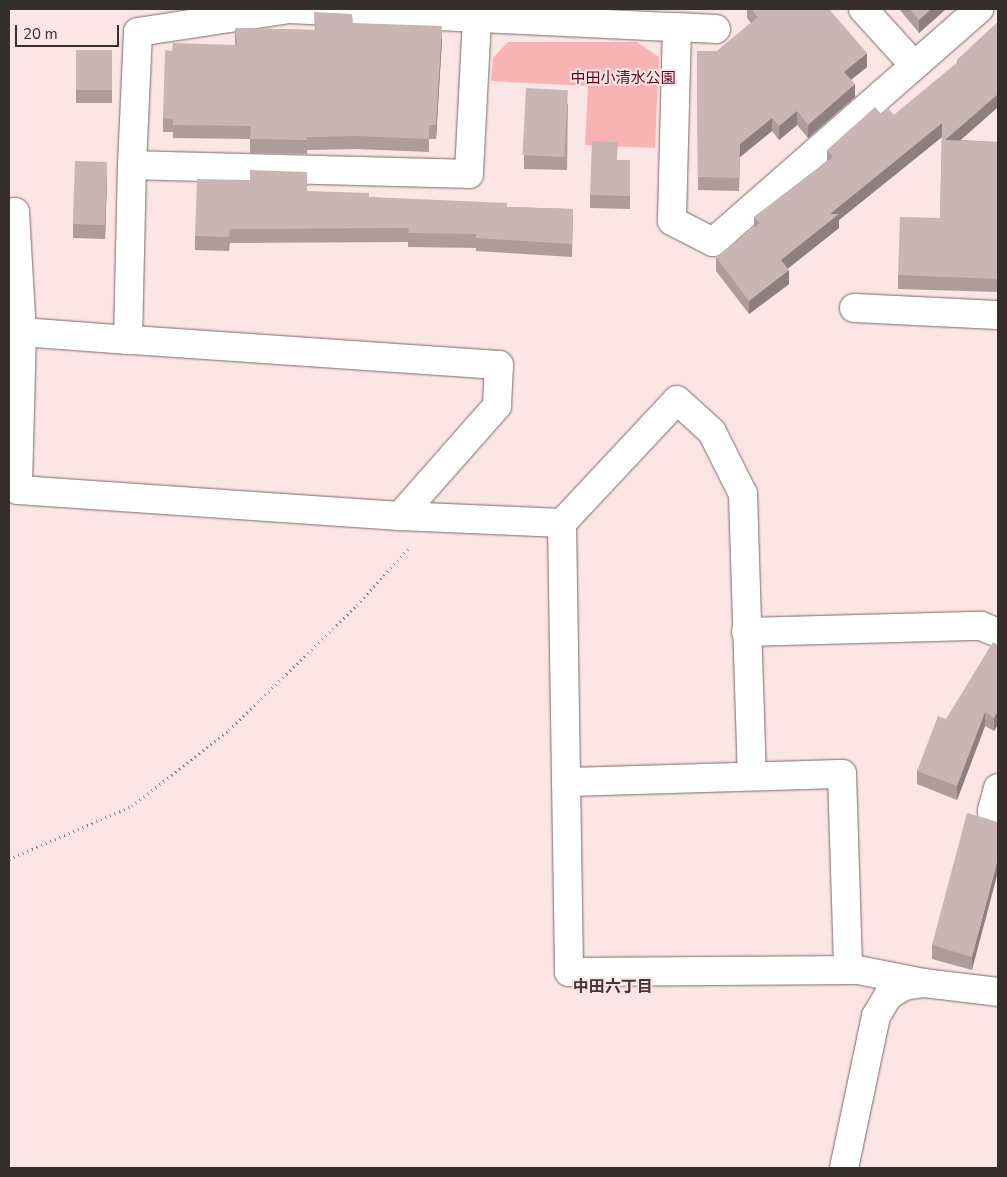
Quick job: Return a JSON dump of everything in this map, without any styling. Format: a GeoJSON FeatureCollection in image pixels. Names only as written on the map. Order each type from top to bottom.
{"type":"FeatureCollection","features":[{"type":"Feature","properties":{"kind":"street"},"geometry":{"type":"LineString","coordinates":[[128,340],[132,165],[138,32],[289,9],[377,11],[477,19],[716,28]]}},
{"type":"Feature","properties":{"kind":"street"},"geometry":{"type":"LineString","coordinates":[[864,9],[914,65]]}},
{"type":"Feature","properties":{"kind":"street"},"geometry":{"type":"LineString","coordinates":[[677,27],[672,221],[713,242],[979,9]]}},
{"type":"Feature","properties":{"kind":"street"},"geometry":{"type":"LineString","coordinates":[[132,165],[469,174],[477,19]]}},
{"type":"Feature","properties":{"kind":"street"},"geometry":{"type":"LineString","coordinates":[[9,213],[15,212],[22,332],[18,490],[400,516],[562,523]]}},
{"type":"Feature","properties":{"kind":"street"},"geometry":{"type":"LineString","coordinates":[[854,308],[998,315]]}},
{"type":"Feature","properties":{"kind":"street"},"geometry":{"type":"LineString","coordinates":[[22,332],[500,365],[497,406],[400,516]]}},
{"type":"Feature","properties":{"kind":"street"},"geometry":{"type":"LineString","coordinates":[[752,776],[743,494],[712,432],[678,400],[562,523],[569,972],[848,970],[924,983],[998,992]]}},
{"type":"Feature","properties":{"kind":"street"},"geometry":{"type":"LineString","coordinates":[[746,632],[981,626],[998,633]]}},
{"type":"Feature","properties":{"kind":"street"},"geometry":{"type":"LineString","coordinates":[[566,782],[842,774],[848,970]]}},
{"type":"Feature","properties":{"kind":"street"},"geometry":{"type":"LineString","coordinates":[[998,788],[992,811],[998,812]]}},
{"type":"Feature","properties":{"kind":"street"},"geometry":{"type":"LineString","coordinates":[[844,1168],[876,1016],[888,996],[904,986],[924,983]]}},
{"type":"Feature","properties":{"kind":"path"},"geometry":{"type":"LineString","coordinates":[[9,859],[132,806],[229,730],[357,605],[436,518]]}},
{"type":"Feature","properties":{"kind":"green space","name":"中田小清水公園"},"geometry":{"type":"Polygon","coordinates":[[[508,42],[637,42],[659,57],[655,148],[585,145],[588,86],[491,81],[493,58],[508,42]]]}},
{"type":"Feature","properties":{"kind":"building"},"geometry":{"type":"Polygon","coordinates":[[[751,9],[829,9],[867,53],[844,72],[855,84],[808,125],[797,111],[779,126],[772,118],[740,144],[739,178],[698,177],[697,51],[717,51],[758,17],[751,9]]]}},
{"type":"Feature","properties":{"kind":"building"},"geometry":{"type":"Polygon","coordinates":[[[910,9],[931,9],[919,20],[910,9]]]}},
{"type":"Feature","properties":{"kind":"building"},"geometry":{"type":"Polygon","coordinates":[[[314,12],[352,14],[353,23],[442,26],[436,125],[429,125],[429,139],[357,136],[307,137],[307,140],[250,139],[251,126],[173,125],[173,119],[163,118],[165,50],[172,51],[173,43],[237,45],[235,28],[316,30],[314,12]]]}},
{"type":"Feature","properties":{"kind":"building"},"geometry":{"type":"Polygon","coordinates":[[[998,22],[998,94],[945,140],[998,142],[998,279],[898,275],[900,217],[940,218],[942,123],[830,214],[839,214],[781,260],[789,270],[749,301],[716,257],[760,223],[754,217],[833,157],[827,150],[875,107],[881,114],[888,108],[894,115],[958,62],[957,60],[998,22]]]}},
{"type":"Feature","properties":{"kind":"building"},"geometry":{"type":"Polygon","coordinates":[[[76,50],[112,50],[112,90],[76,90],[76,50]]]}},
{"type":"Feature","properties":{"kind":"building"},"geometry":{"type":"Polygon","coordinates":[[[526,88],[568,90],[564,157],[522,155],[526,88]]]}},
{"type":"Feature","properties":{"kind":"building"},"geometry":{"type":"Polygon","coordinates":[[[592,141],[618,142],[617,160],[630,160],[630,196],[590,195],[592,141]]]}},
{"type":"Feature","properties":{"kind":"building"},"geometry":{"type":"Polygon","coordinates":[[[75,161],[107,162],[105,225],[73,224],[75,161]]]}},
{"type":"Feature","properties":{"kind":"building"},"geometry":{"type":"Polygon","coordinates":[[[250,170],[307,172],[307,191],[369,193],[369,197],[507,203],[507,207],[573,209],[572,244],[476,238],[476,234],[408,233],[409,228],[230,229],[229,237],[195,236],[197,179],[250,180],[250,170]]]}},
{"type":"Feature","properties":{"kind":"building"},"geometry":{"type":"Polygon","coordinates":[[[993,642],[998,645],[998,711],[994,718],[985,712],[957,786],[917,771],[938,716],[946,719],[993,642]]]}},
{"type":"Feature","properties":{"kind":"building"},"geometry":{"type":"Polygon","coordinates":[[[967,813],[998,822],[998,858],[972,957],[932,945],[967,813]]]}},
{"type":"Feature","properties":{"kind":"district","name":"中田六丁目"},"geometry":{"type":"Point","coordinates":[613,987]}}]}
